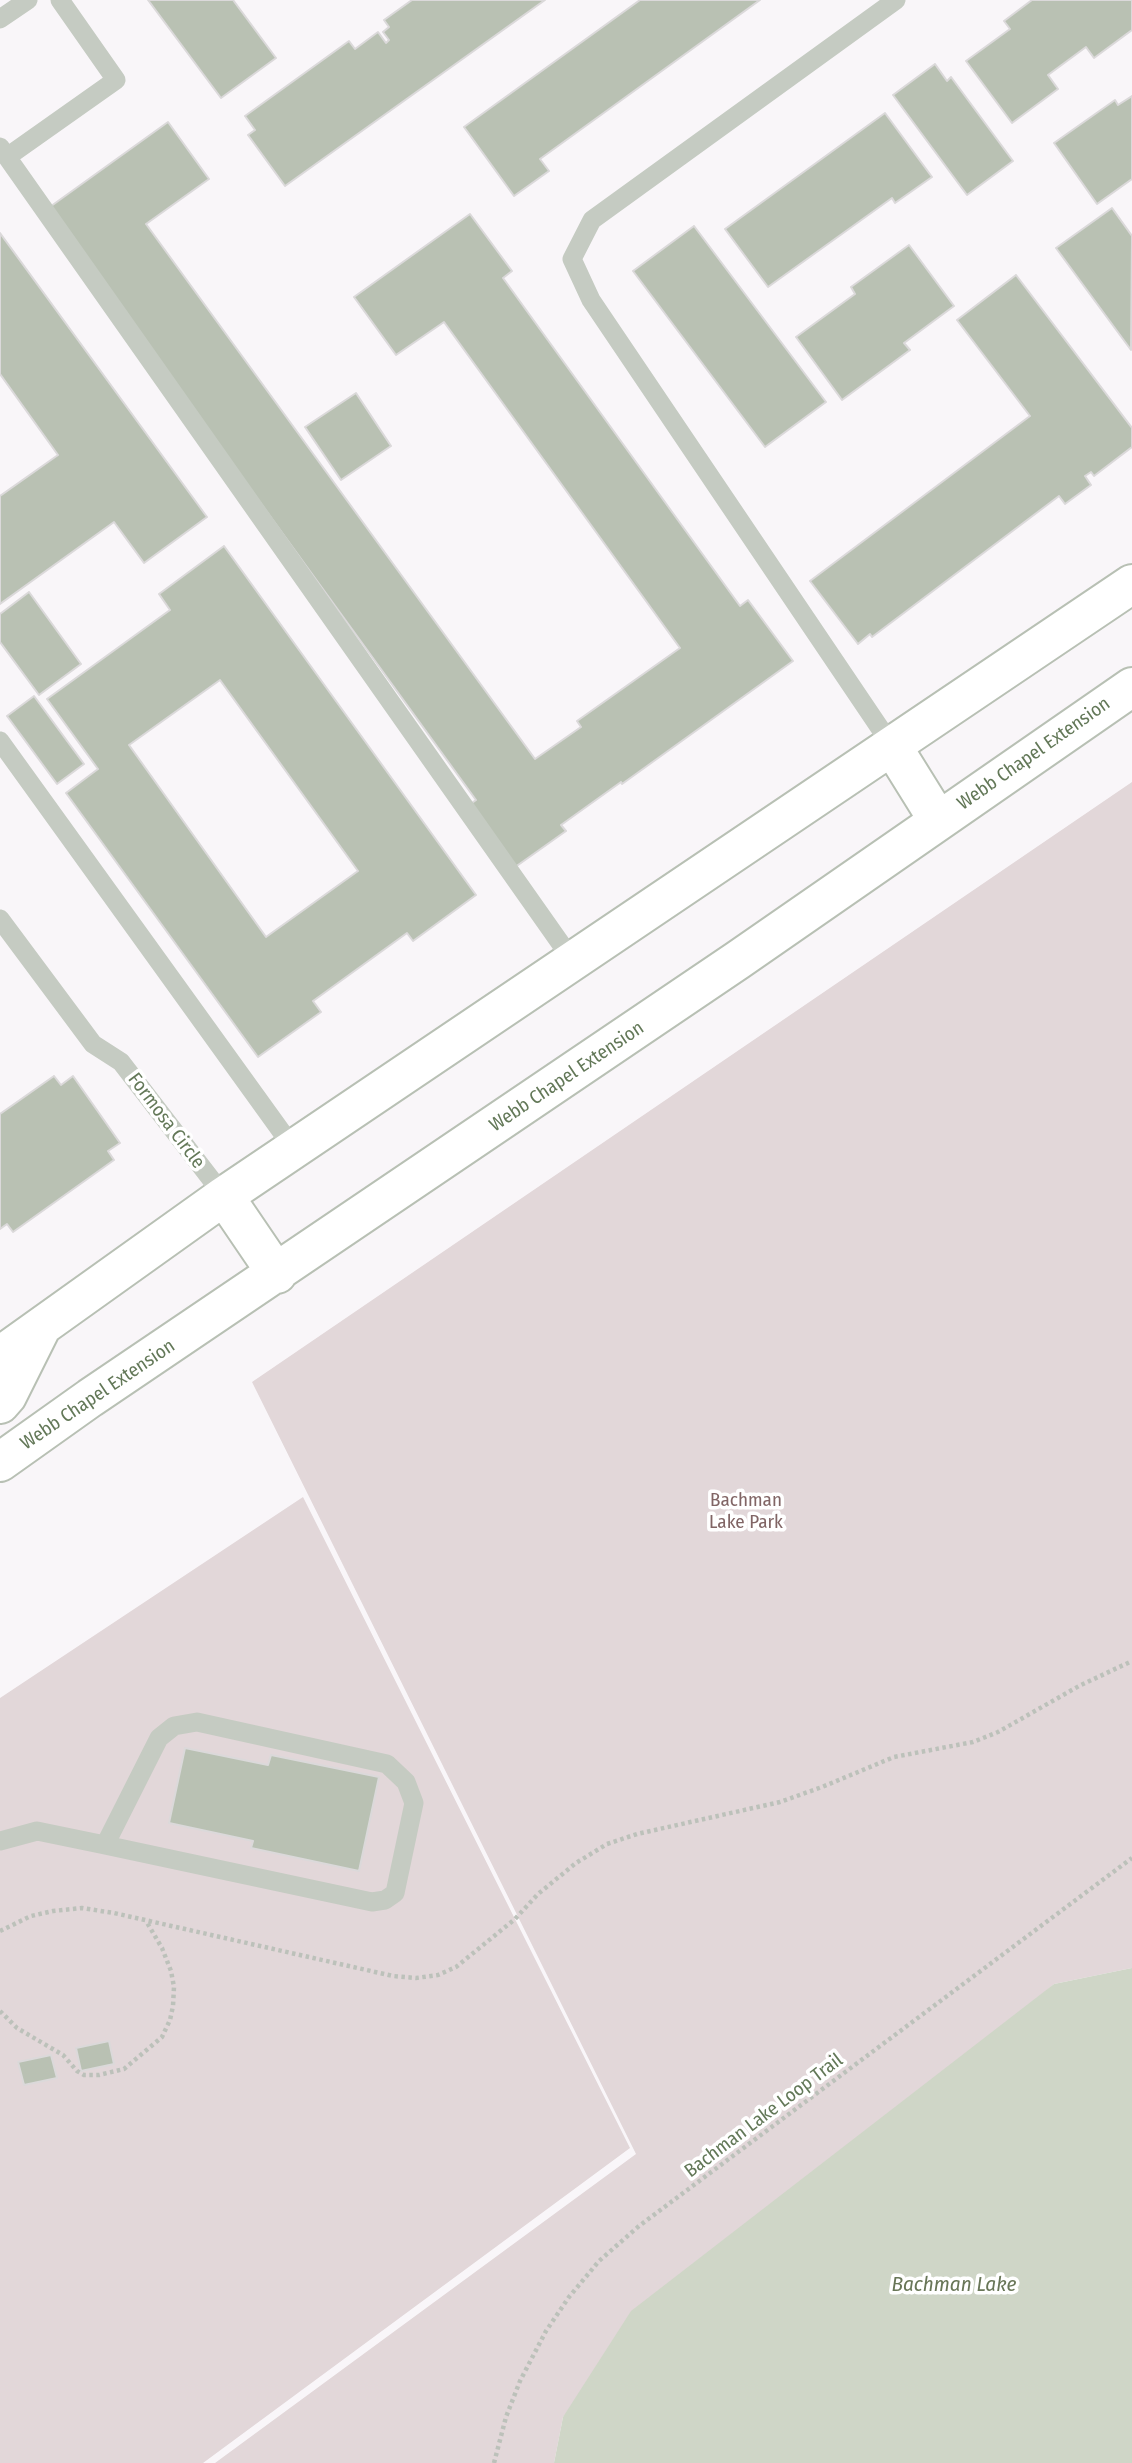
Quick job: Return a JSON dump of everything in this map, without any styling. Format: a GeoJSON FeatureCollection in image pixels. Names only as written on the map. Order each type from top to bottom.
{"type":"FeatureCollection","features":[{"type":"Feature","properties":{"kind":"main road"},"geometry":{"type":"LineString","coordinates":[[0,1356],[224,1196],[1132,584]]}},
{"type":"Feature","properties":{"kind":"main road","name":"Webb Chapel Extension"},"geometry":{"type":"LineString","coordinates":[[0,1462],[90,1398],[738,960],[1132,687]]}},
{"type":"Feature","properties":{"kind":"main road"},"geometry":{"type":"LineString","coordinates":[[892,746],[938,820]]}},
{"type":"Feature","properties":{"kind":"main road"},"geometry":{"type":"LineString","coordinates":[[224,1196],[277,1274]]}},
{"type":"Feature","properties":{"kind":"main road"},"geometry":{"type":"LineString","coordinates":[[0,1404],[7,1396],[43,1325]]}},
{"type":"Feature","properties":{"kind":"lane"},"geometry":{"type":"LineString","coordinates":[[0,19],[28,0]]}},
{"type":"Feature","properties":{"kind":"lane"},"geometry":{"type":"LineString","coordinates":[[60,0],[116,80],[4,152],[572,961]]}},
{"type":"Feature","properties":{"kind":"lane"},"geometry":{"type":"LineString","coordinates":[[892,746],[591,300],[572,259],[592,220],[896,0]]}},
{"type":"Feature","properties":{"kind":"lane"},"geometry":{"type":"LineString","coordinates":[[0,741],[294,1149]]}},
{"type":"Feature","properties":{"kind":"lane","name":"Formosa Circle"},"geometry":{"type":"LineString","coordinates":[[0,919],[93,1044],[121,1062],[224,1196]]}},
{"type":"Feature","properties":{"kind":"lane"},"geometry":{"type":"LineString","coordinates":[[2,1836],[37,1831],[372,1902],[385,1900],[395,1893],[414,1803],[406,1782],[387,1764],[197,1722],[174,1726],[159,1738],[105,1845]]}},
{"type":"Feature","properties":{"kind":"path"},"geometry":{"type":"LineString","coordinates":[[0,1931],[31,1916],[82,1908],[393,1976],[416,1978],[438,1975],[456,1967],[515,1919],[538,1894],[576,1863],[607,1843],[636,1833],[780,1802],[894,1756],[973,1742],[998,1732],[1079,1686],[1132,1661]]}},
{"type":"Feature","properties":{"kind":"path","name":"Bachman Lake Loop Trail"},"geometry":{"type":"LineString","coordinates":[[495,2463],[506,2417],[520,2381],[546,2331],[569,2297],[599,2261],[639,2227],[1132,1858]]}},
{"type":"Feature","properties":{"kind":"path"},"geometry":{"type":"LineString","coordinates":[[0,2011],[17,2028],[63,2055],[84,2075],[99,2075],[124,2069],[162,2037],[173,2006],[174,1987],[170,1971],[162,1948],[146,1921]]}},
{"type":"Feature","properties":{"kind":"green space","name":"Bachman Lake Park"},"geometry":{"type":"Polygon","coordinates":[[[1132,782],[1132,1968],[1054,1984],[563,2417],[554,2463],[215,2463],[636,2154],[252,1382],[1132,782]]]}},
{"type":"Feature","properties":{"kind":"green space"},"geometry":{"type":"Polygon","coordinates":[[[303,1497],[630,2148],[203,2463],[0,2463],[0,1698],[303,1497]]]}},
{"type":"Feature","properties":{"kind":"water","name":"Bachman Lake"},"geometry":{"type":"Polygon","coordinates":[[[1132,1968],[1132,2463],[554,2463],[563,2417],[631,2311],[1054,1984],[1132,1968]]]}},
{"type":"Feature","properties":{"kind":"building"},"geometry":{"type":"Polygon","coordinates":[[[148,0],[233,0],[276,58],[221,98],[148,0]]]}},
{"type":"Feature","properties":{"kind":"building"},"geometry":{"type":"Polygon","coordinates":[[[412,0],[545,0],[285,186],[248,135],[255,130],[245,116],[349,41],[355,49],[378,32],[386,43],[389,40],[383,32],[389,27],[384,20],[412,0]]]}},
{"type":"Feature","properties":{"kind":"building"},"geometry":{"type":"Polygon","coordinates":[[[640,0],[760,0],[540,159],[549,171],[514,196],[464,127],[640,0]]]}},
{"type":"Feature","properties":{"kind":"building"},"geometry":{"type":"Polygon","coordinates":[[[1032,0],[1132,0],[1132,30],[1094,58],[1086,47],[1048,75],[1058,89],[1012,123],[966,61],[1010,29],[1004,21],[1032,0]]]}},
{"type":"Feature","properties":{"kind":"building"},"geometry":{"type":"Polygon","coordinates":[[[935,64],[947,81],[951,77],[1013,161],[967,195],[893,95],[935,64]]]}},
{"type":"Feature","properties":{"kind":"building"},"geometry":{"type":"Polygon","coordinates":[[[1132,96],[1132,179],[1097,204],[1054,143],[1115,100],[1118,105],[1132,96]]]}},
{"type":"Feature","properties":{"kind":"building"},"geometry":{"type":"Polygon","coordinates":[[[885,113],[932,177],[895,203],[892,198],[768,287],[725,229],[885,113]]]}},
{"type":"Feature","properties":{"kind":"building"},"geometry":{"type":"Polygon","coordinates":[[[168,122],[209,179],[146,224],[535,759],[581,727],[577,721],[680,648],[444,322],[396,355],[354,297],[470,214],[512,271],[503,278],[740,606],[748,600],[793,661],[561,825],[566,831],[511,870],[465,808],[476,800],[47,209],[168,122]]]}},
{"type":"Feature","properties":{"kind":"building"},"geometry":{"type":"Polygon","coordinates":[[[1112,208],[1132,236],[1131,350],[1056,248],[1112,208]]]}},
{"type":"Feature","properties":{"kind":"building"},"geometry":{"type":"Polygon","coordinates":[[[694,226],[826,402],[765,447],[633,271],[694,226]]]}},
{"type":"Feature","properties":{"kind":"building"},"geometry":{"type":"Polygon","coordinates":[[[0,233],[207,517],[144,563],[114,522],[0,604],[0,496],[58,455],[0,374],[0,233]]]}},
{"type":"Feature","properties":{"kind":"building"},"geometry":{"type":"Polygon","coordinates":[[[909,245],[954,306],[904,343],[910,350],[842,400],[796,337],[855,294],[851,287],[909,245]]]}},
{"type":"Feature","properties":{"kind":"building"},"geometry":{"type":"Polygon","coordinates":[[[1016,275],[1132,428],[1132,447],[1094,476],[1091,472],[1085,476],[1091,485],[1065,504],[1059,496],[872,637],[870,634],[858,644],[810,581],[1030,416],[957,320],[1016,275]]]}},
{"type":"Feature","properties":{"kind":"building"},"geometry":{"type":"Polygon","coordinates":[[[356,393],[391,446],[341,480],[305,427],[356,393]]]}},
{"type":"Feature","properties":{"kind":"building"},"geometry":{"type":"Polygon","coordinates":[[[224,546],[476,895],[413,941],[407,933],[313,1001],[321,1012],[258,1057],[66,793],[98,769],[47,699],[170,610],[159,594],[224,546]],[[220,680],[129,745],[266,937],[358,871],[220,680]]]}},
{"type":"Feature","properties":{"kind":"building"},"geometry":{"type":"Polygon","coordinates":[[[29,592],[81,664],[39,695],[0,642],[0,614],[29,592]]]}},
{"type":"Feature","properties":{"kind":"building"},"geometry":{"type":"Polygon","coordinates":[[[34,696],[84,764],[57,784],[7,716],[34,696]]]}},
{"type":"Feature","properties":{"kind":"building"},"geometry":{"type":"Polygon","coordinates":[[[54,1076],[61,1085],[73,1076],[120,1143],[108,1151],[114,1160],[13,1232],[7,1224],[0,1229],[0,1114],[54,1076]]]}},
{"type":"Feature","properties":{"kind":"building"},"geometry":{"type":"Polygon","coordinates":[[[185,1748],[268,1765],[271,1755],[379,1777],[359,1871],[251,1848],[253,1841],[169,1823],[185,1748]]]}},
{"type":"Feature","properties":{"kind":"building"},"geometry":{"type":"Polygon","coordinates":[[[109,2041],[114,2064],[81,2071],[76,2048],[109,2041]]]}},
{"type":"Feature","properties":{"kind":"building"},"geometry":{"type":"Polygon","coordinates":[[[51,2055],[57,2078],[24,2085],[18,2062],[51,2055]]]}}]}
